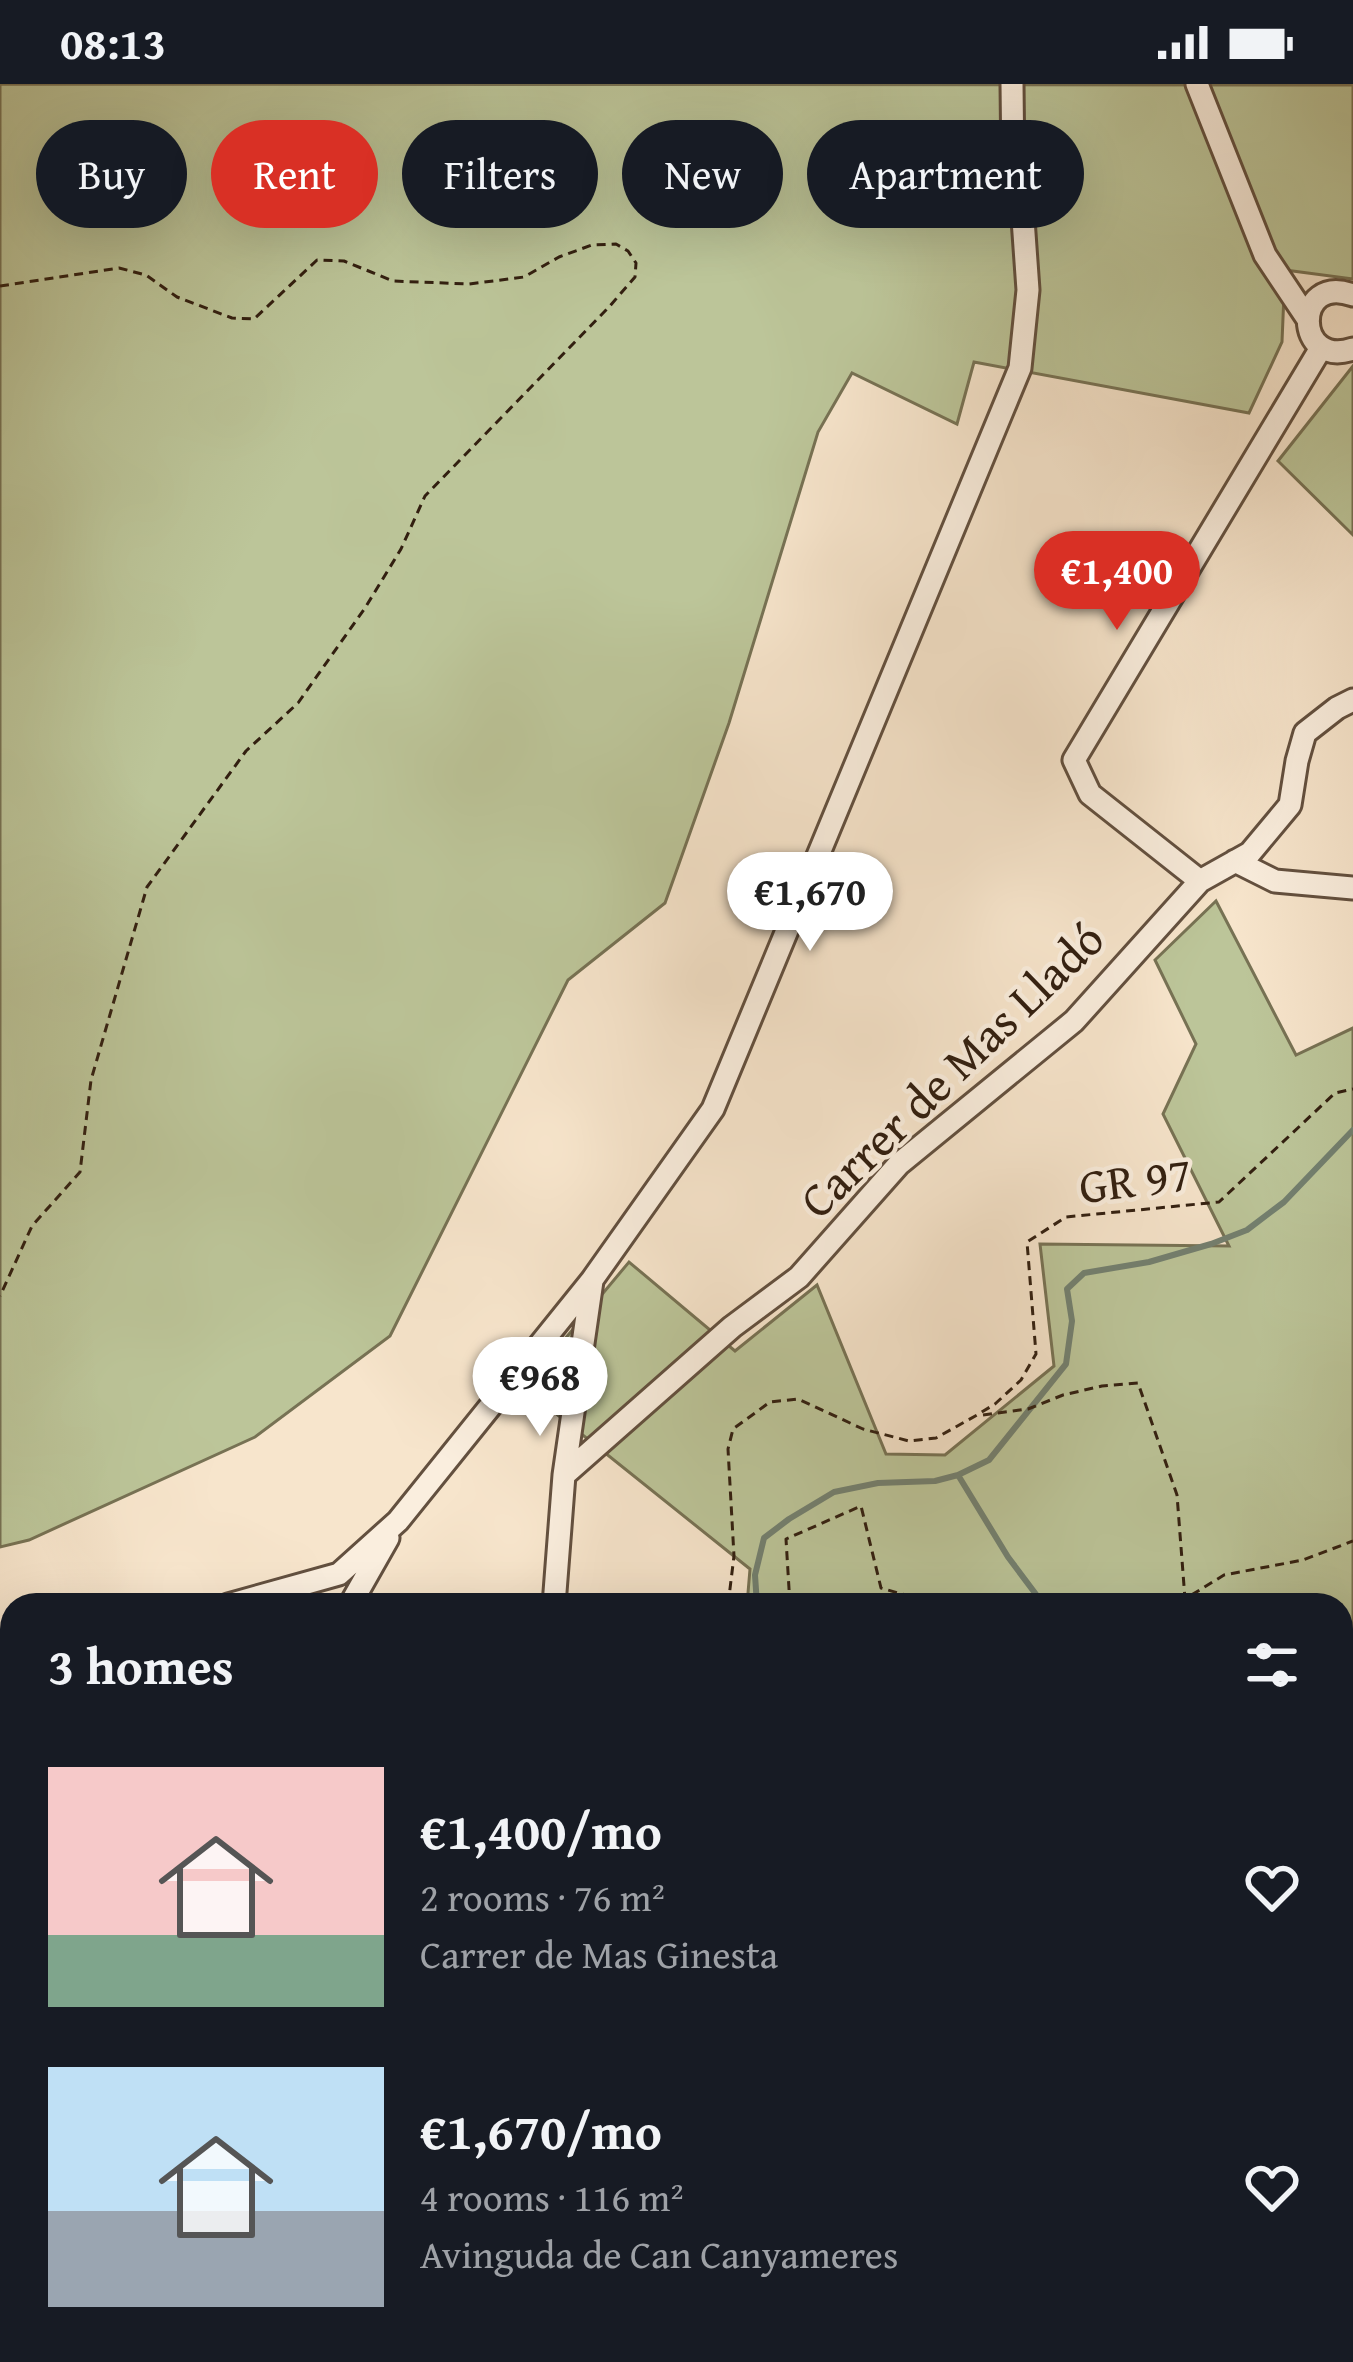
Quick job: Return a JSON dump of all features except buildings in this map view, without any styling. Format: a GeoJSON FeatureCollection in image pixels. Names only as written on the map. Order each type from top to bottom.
{"type":"FeatureCollection","features":[{"type":"Feature","properties":{"kind":"street"},"geometry":{"type":"LineString","coordinates":[[357,1593],[398,1521],[592,1280],[713,1109],[1020,368],[1028,290],[1023,219],[1012,170],[1012,84]]}},
{"type":"Feature","properties":{"kind":"street"},"geometry":{"type":"LineString","coordinates":[[1197,84],[1265,255],[1307,318],[1311,337],[1321,348],[1353,349]]}},
{"type":"Feature","properties":{"kind":"street"},"geometry":{"type":"LineString","coordinates":[[1307,318],[1326,293],[1353,295]]}},
{"type":"Feature","properties":{"kind":"street"},"geometry":{"type":"LineString","coordinates":[[1200,881],[1090,794],[1074,760],[1321,348]]}},
{"type":"Feature","properties":{"kind":"street","name":"Carrer de Mas Lladó"},"geometry":{"type":"LineString","coordinates":[[564,1475],[732,1327],[799,1276],[898,1164],[1074,1021],[1200,881],[1250,853],[1290,805],[1305,733],[1353,700]]}},
{"type":"Feature","properties":{"kind":"street"},"geometry":{"type":"LineString","coordinates":[[1235,861],[1275,881],[1353,888]]}},
{"type":"Feature","properties":{"kind":"street"},"geometry":{"type":"LineString","coordinates":[[555,1593],[564,1475],[592,1280]]}},
{"type":"Feature","properties":{"kind":"street"},"geometry":{"type":"LineString","coordinates":[[271,1593],[339,1574],[398,1521]]}},
{"type":"Feature","properties":{"kind":"path"},"geometry":{"type":"LineString","coordinates":[[0,286],[119,268],[146,275],[177,296],[232,319],[254,320],[317,260],[344,261],[393,281],[469,284],[524,277],[592,245],[616,244],[636,263],[634,277],[609,307],[425,496],[401,549],[365,608],[298,703],[246,751],[147,887],[91,1080],[80,1172],[32,1226],[0,1296]]}},
{"type":"Feature","properties":{"kind":"path","name":"GR 97"},"geometry":{"type":"LineString","coordinates":[[729,1593],[734,1556],[728,1449],[734,1429],[752,1414],[770,1402],[798,1399],[862,1429],[909,1442],[936,1438],[995,1404],[1021,1379],[1036,1354],[1027,1242],[1066,1217],[1219,1202],[1335,1093],[1353,1089]]}},
{"type":"Feature","properties":{"kind":"path"},"geometry":{"type":"LineString","coordinates":[[977,1415],[1028,1409],[1102,1386],[1138,1383],[1177,1495],[1185,1593]]}},
{"type":"Feature","properties":{"kind":"path"},"geometry":{"type":"LineString","coordinates":[[789,1593],[786,1539],[862,1506],[881,1588],[900,1593]]}},
{"type":"Feature","properties":{"kind":"path"},"geometry":{"type":"LineString","coordinates":[[1195,1593],[1224,1575],[1303,1560],[1353,1541]]}},
{"type":"Feature","properties":{"kind":"green space"},"geometry":{"type":"Polygon","coordinates":[[[0,84],[1353,85],[1353,279],[1285,270],[1282,342],[1249,413],[974,362],[957,424],[852,373],[818,432],[729,723],[665,903],[568,980],[390,1336],[255,1437],[29,1540],[0,1547],[0,84]]]}},
{"type":"Feature","properties":{"kind":"green space"},"geometry":{"type":"Polygon","coordinates":[[[1353,366],[1353,535],[1278,461],[1353,366]]]}},
{"type":"Feature","properties":{"kind":"green space"},"geometry":{"type":"Polygon","coordinates":[[[1216,901],[1296,1055],[1353,1028],[1353,1593],[748,1593],[750,1569],[524,1388],[629,1262],[735,1351],[817,1285],[886,1454],[945,1455],[1054,1366],[1040,1244],[1229,1246],[1163,1114],[1196,1044],[1155,960],[1216,901]]]}},
{"type":"Feature","properties":{"kind":"waterway"},"geometry":{"type":"LineString","coordinates":[[756,1593],[755,1575],[764,1538],[834,1492],[878,1483],[935,1481],[989,1460],[1066,1364],[1072,1321],[1067,1289],[1084,1273],[1149,1262],[1247,1230],[1284,1202],[1353,1130]]}},
{"type":"Feature","properties":{"kind":"waterway"},"geometry":{"type":"LineString","coordinates":[[958,1475],[1035,1593]]}}]}
